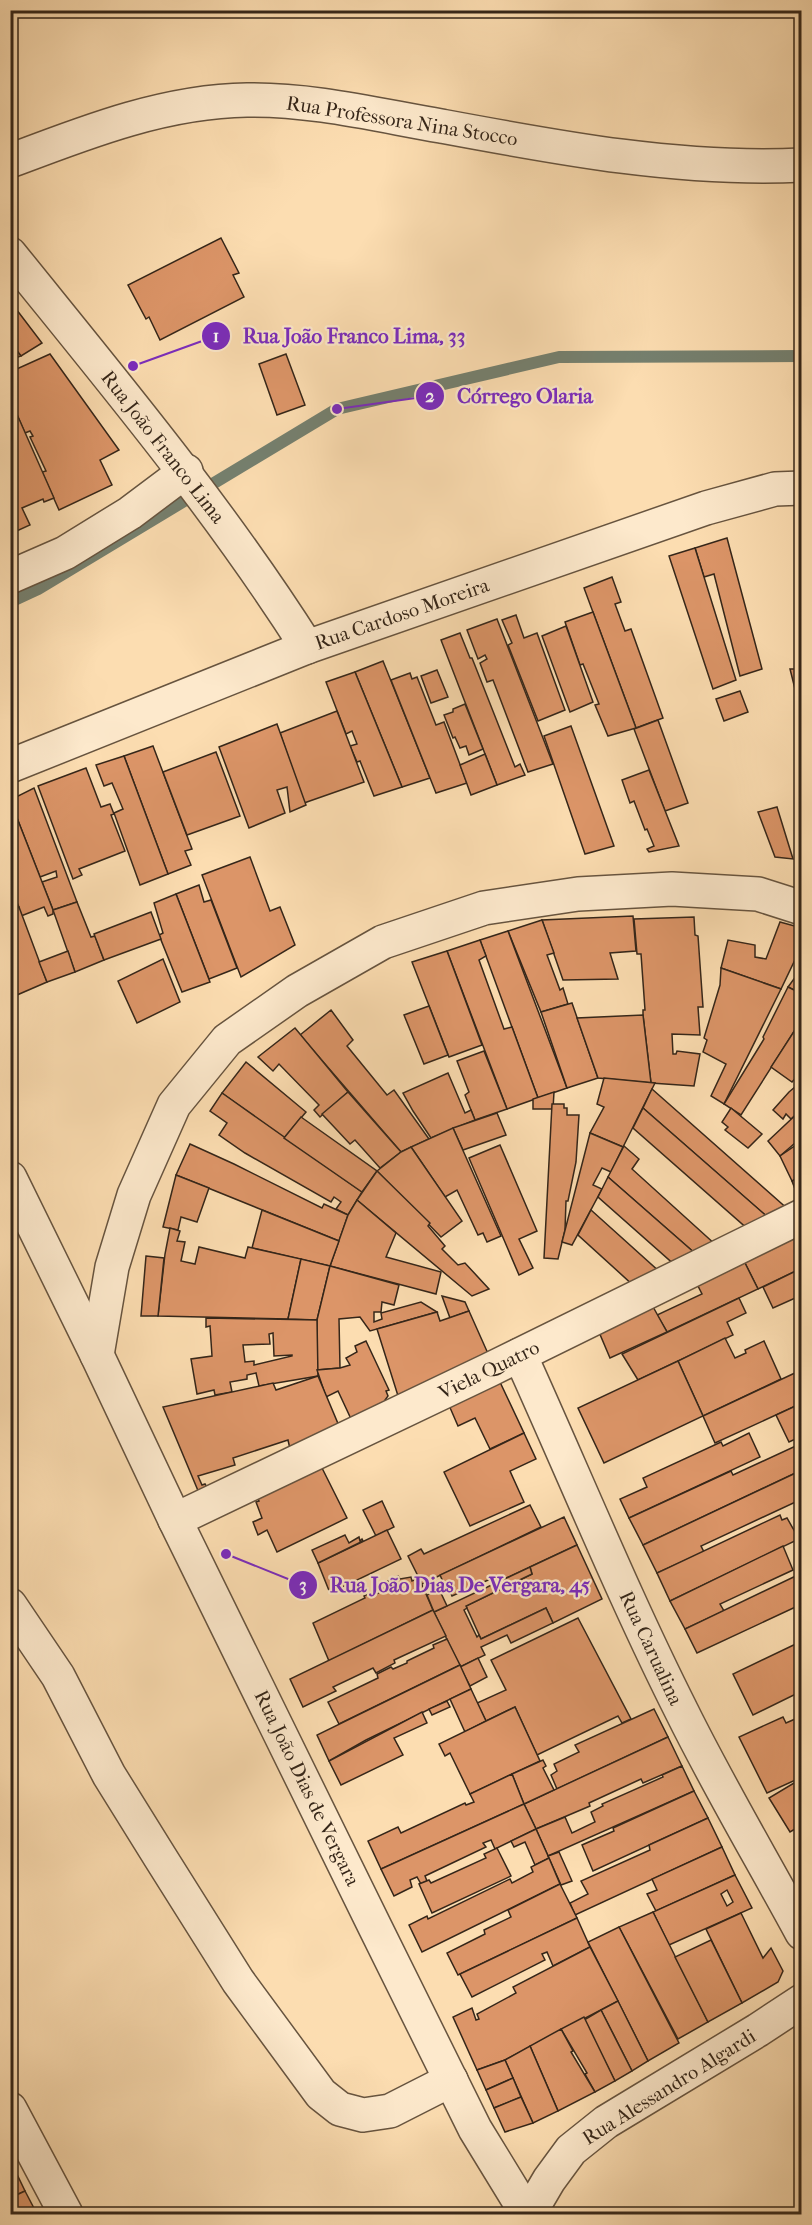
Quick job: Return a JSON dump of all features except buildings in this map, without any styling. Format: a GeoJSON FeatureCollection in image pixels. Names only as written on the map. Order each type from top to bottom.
{"type":"FeatureCollection","features":[{"type":"Feature","properties":{"kind":"street","name":"Rua Professora Nina Stocco"},"geometry":{"type":"LineString","coordinates":[[10,161],[94,128],[150,114],[210,103],[246,100],[331,106],[616,155],[765,167],[801,165]]}},
{"type":"Feature","properties":{"kind":"street","name":"Rua João Franco Lima"},"geometry":{"type":"LineString","coordinates":[[10,254],[191,479],[279,602],[307,647]]}},
{"type":"Feature","properties":{"kind":"street"},"geometry":{"type":"LineString","coordinates":[[10,577],[65,553],[191,479]]}},
{"type":"Feature","properties":{"kind":"street","name":"Rua Cardoso Moreira"},"geometry":{"type":"LineString","coordinates":[[10,766],[307,647],[706,508],[775,489],[801,488]]}},
{"type":"Feature","properties":{"kind":"street"},"geometry":{"type":"LineString","coordinates":[[98,1355],[112,1267],[134,1195],[174,1105],[227,1040],[297,991],[383,942],[484,908],[578,894],[672,889],[758,894],[801,908]]}},
{"type":"Feature","properties":{"kind":"street","name":"Rua João Dias de Vergara"},"geometry":{"type":"LineString","coordinates":[[10,1178],[98,1355],[174,1520],[451,2080],[485,2146],[528,2214]]}},
{"type":"Feature","properties":{"kind":"street","name":"Viela Quatro"},"geometry":{"type":"LineString","coordinates":[[174,1520],[520,1355],[801,1216]]}},
{"type":"Feature","properties":{"kind":"street","name":"Rua Carualina"},"geometry":{"type":"LineString","coordinates":[[520,1355],[610,1560],[682,1713],[801,1933]]}},
{"type":"Feature","properties":{"kind":"street"},"geometry":{"type":"LineString","coordinates":[[10,1605],[58,1676],[109,1775],[220,1953],[321,2094],[340,2109],[363,2115],[390,2111],[451,2080]]}},
{"type":"Feature","properties":{"kind":"street","name":"Rua Alessandro Algardi"},"geometry":{"type":"LineString","coordinates":[[528,2214],[571,2150],[597,2129],[801,2001]]}},
{"type":"Feature","properties":{"kind":"street"},"geometry":{"type":"LineString","coordinates":[[10,2109],[66,2214]]}},
{"type":"Feature","properties":{"kind":"waterway"},"geometry":{"type":"LineString","coordinates":[[10,602],[38,589],[337,409],[559,357],[802,356]]}},
{"type":"Feature","properties":{"kind":"place","name":"Rua João Franco Lima, 33"},"geometry":{"type":"Point","coordinates":[133,366]}},
{"type":"Feature","properties":{"kind":"place","name":"Córrego Olaria"},"geometry":{"type":"Point","coordinates":[337,409]}},
{"type":"Feature","properties":{"kind":"place","name":"Rua João Dias De Vergara, 45"},"geometry":{"type":"Point","coordinates":[226,1554]}}]}
